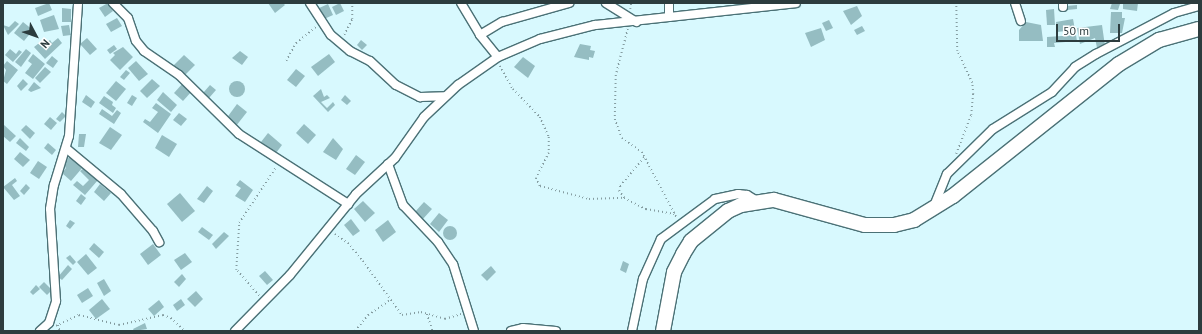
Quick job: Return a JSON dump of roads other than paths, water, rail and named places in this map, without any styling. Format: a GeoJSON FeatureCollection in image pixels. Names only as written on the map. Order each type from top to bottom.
{"type":"FeatureCollection","features":[{"type":"Feature","properties":{"kind":"highway"},"geometry":{"type":"LineString","coordinates":[[663,331],[674,272],[691,241],[728,211],[757,201],[774,200],[794,203],[854,223],[894,225],[914,220],[933,209],[1118,64],[1159,40],[1199,29]]}},
{"type":"Feature","properties":{"kind":"street"},"geometry":{"type":"LineString","coordinates":[[44,328],[55,309],[56,293],[50,209],[54,185],[67,149],[78,3]]}},
{"type":"Feature","properties":{"kind":"street"},"geometry":{"type":"LineString","coordinates":[[114,3],[128,18],[136,40],[144,51],[179,75],[239,134],[279,162],[348,204]]}},
{"type":"Feature","properties":{"kind":"street"},"geometry":{"type":"LineString","coordinates":[[310,3],[324,25],[341,43],[370,61],[396,85],[412,94],[445,96]]}},
{"type":"Feature","properties":{"kind":"street"},"geometry":{"type":"LineString","coordinates":[[461,3],[480,35],[497,58]]}},
{"type":"Feature","properties":{"kind":"street"},"geometry":{"type":"LineString","coordinates":[[480,35],[502,22],[569,3]]}},
{"type":"Feature","properties":{"kind":"street"},"geometry":{"type":"LineString","coordinates":[[606,3],[633,23]]}},
{"type":"Feature","properties":{"kind":"street"},"geometry":{"type":"LineString","coordinates":[[669,3],[669,16]]}},
{"type":"Feature","properties":{"kind":"street"},"geometry":{"type":"LineString","coordinates":[[235,331],[264,302],[328,230],[348,204],[388,164],[424,117],[445,96],[497,58],[540,39],[595,25],[633,23],[669,16],[796,3]]}},
{"type":"Feature","properties":{"kind":"street"},"geometry":{"type":"LineString","coordinates":[[1015,3],[1021,21]]}},
{"type":"Feature","properties":{"kind":"street"},"geometry":{"type":"LineString","coordinates":[[933,209],[942,184],[950,170],[993,129],[1052,92],[1075,67],[1096,54],[1174,12],[1199,6]]}},
{"type":"Feature","properties":{"kind":"street"},"geometry":{"type":"LineString","coordinates":[[67,149],[121,194],[154,231],[159,242]]}},
{"type":"Feature","properties":{"kind":"street"},"geometry":{"type":"LineString","coordinates":[[388,164],[403,205],[448,256],[468,310],[474,331]]}},
{"type":"Feature","properties":{"kind":"street"},"geometry":{"type":"LineString","coordinates":[[632,331],[638,295],[655,247],[702,206],[727,195],[748,195],[757,201]]}},
{"type":"Feature","properties":{"kind":"street"},"geometry":{"type":"LineString","coordinates":[[511,331],[523,328],[556,331]]}}]}
